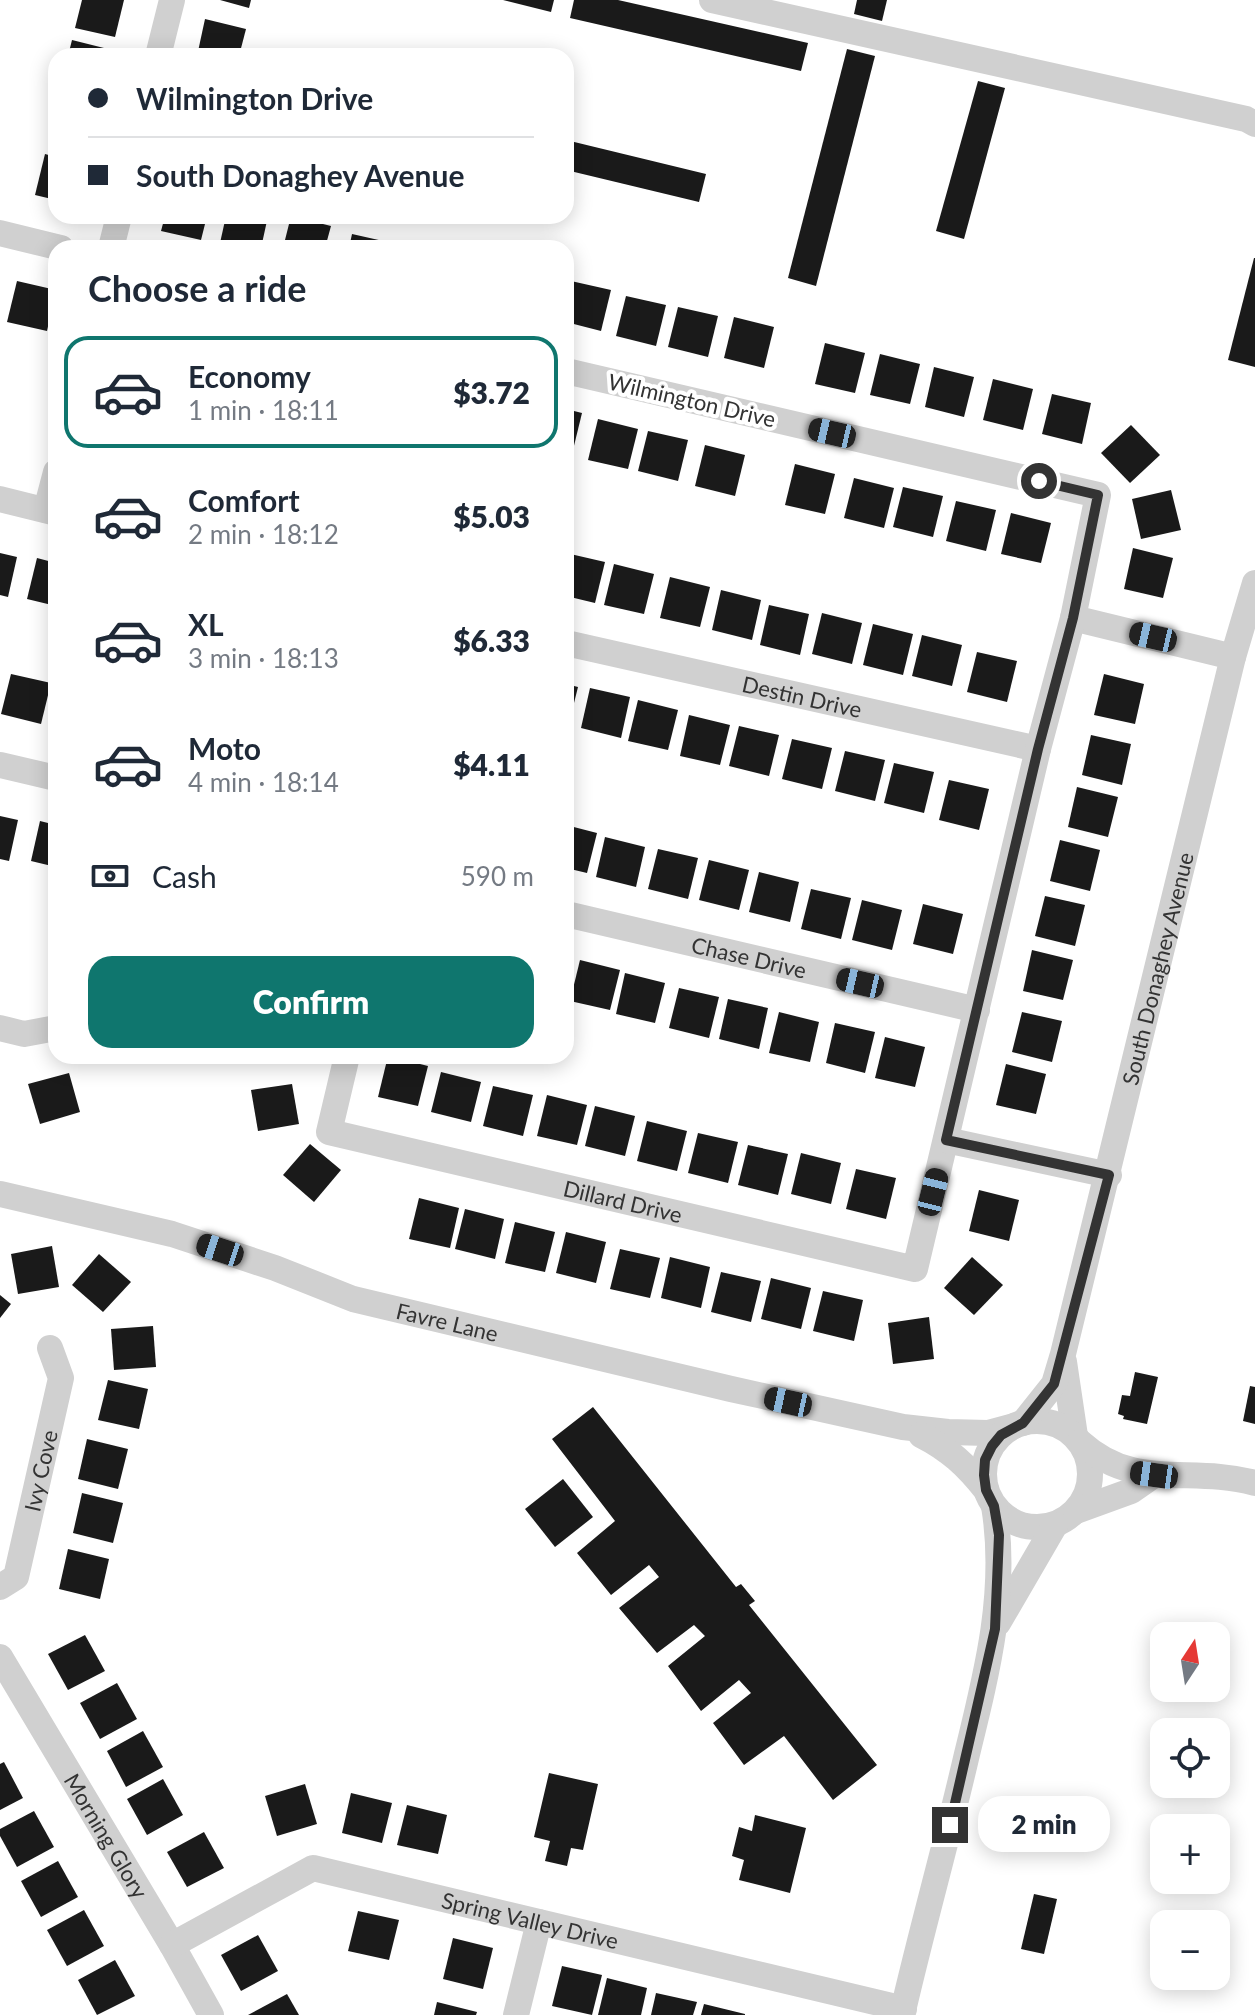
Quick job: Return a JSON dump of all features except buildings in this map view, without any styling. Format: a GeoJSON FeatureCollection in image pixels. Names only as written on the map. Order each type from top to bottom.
{"type":"FeatureCollection","features":[{"type":"Feature","properties":{"kind":"street"},"geometry":{"type":"LineString","coordinates":[[160,48],[172,0]]}},
{"type":"Feature","properties":{"kind":"street"},"geometry":{"type":"LineString","coordinates":[[712,0],[1246,119],[1255,124]]}},
{"type":"Feature","properties":{"kind":"street"},"geometry":{"type":"LineString","coordinates":[[0,233],[48,245]]}},
{"type":"Feature","properties":{"kind":"street","name":"Wilmington Drive"},"geometry":{"type":"LineString","coordinates":[[574,373],[1098,495],[1073,618]]}},
{"type":"Feature","properties":{"kind":"street"},"geometry":{"type":"LineString","coordinates":[[0,499],[48,511]]}},
{"type":"Feature","properties":{"kind":"street","name":"South Donaghey Avenue"},"geometry":{"type":"LineString","coordinates":[[1018,1424],[1054,1384],[1063,1354],[1233,657],[1255,583]]}},
{"type":"Feature","properties":{"kind":"street"},"geometry":{"type":"LineString","coordinates":[[1109,1175],[946,1140],[1038,749],[1073,618],[1233,657]]}},
{"type":"Feature","properties":{"kind":"street","name":"Destin Drive"},"geometry":{"type":"LineString","coordinates":[[574,645],[1038,749]]}},
{"type":"Feature","properties":{"kind":"street"},"geometry":{"type":"LineString","coordinates":[[0,765],[48,776]]}},
{"type":"Feature","properties":{"kind":"street","name":"Chase Drive"},"geometry":{"type":"LineString","coordinates":[[574,916],[977,1010]]}},
{"type":"Feature","properties":{"kind":"street"},"geometry":{"type":"LineString","coordinates":[[0,1028],[24,1034],[48,1030]]}},
{"type":"Feature","properties":{"kind":"street","name":"Dillard Drive"},"geometry":{"type":"LineString","coordinates":[[345,1064],[329,1132],[915,1269],[946,1140]]}},
{"type":"Feature","properties":{"kind":"street","name":"Favre Lane"},"geometry":{"type":"LineString","coordinates":[[0,1194],[172,1234],[275,1268],[353,1299],[717,1386],[903,1427],[988,1433],[1018,1424]]}},
{"type":"Feature","properties":{"kind":"street","name":"Ivy Cove"},"geometry":{"type":"LineString","coordinates":[[0,1587],[16,1577],[61,1378],[50,1348]]}},
{"type":"Feature","properties":{"kind":"street","name":"South Donaghey Avenue"},"geometry":{"type":"LineString","coordinates":[[1063,1354],[1077,1439]]}},
{"type":"Feature","properties":{"kind":"street"},"geometry":{"type":"LineString","coordinates":[[903,2012],[995,1629],[999,1535],[984,1475],[985,1460],[992,1446],[1001,1435],[1018,1424],[1042,1421],[1060,1426],[1096,1456],[1131,1472],[1197,1474],[1255,1483]]}},
{"type":"Feature","properties":{"kind":"street","name":"Favre Lane"},"geometry":{"type":"LineString","coordinates":[[903,1427],[944,1446],[971,1471],[990,1498]]}},
{"type":"Feature","properties":{"kind":"street"},"geometry":{"type":"LineString","coordinates":[[995,1629],[1066,1518],[1085,1499],[1091,1470],[1087,1455],[1077,1439]]}},
{"type":"Feature","properties":{"kind":"street"},"geometry":{"type":"LineString","coordinates":[[990,1498],[1006,1518],[1022,1526],[1039,1528],[1131,1491],[1154,1475]]}},
{"type":"Feature","properties":{"kind":"street","name":"Morning Glory"},"geometry":{"type":"LineString","coordinates":[[0,1657],[211,2015]]}},
{"type":"Feature","properties":{"kind":"street","name":"Spring Valley Drive"},"geometry":{"type":"LineString","coordinates":[[172,1945],[313,1868],[903,2012]]}},
{"type":"Feature","properties":{"kind":"street"},"geometry":{"type":"LineString","coordinates":[[516,2015],[539,1922]]}},
{"type":"Feature","properties":{"kind":"route"},"geometry":{"type":"LineString","coordinates":[[950,1825],[995,1629],[999,1535],[994,1506],[986,1490],[985,1460],[1001,1435],[1023,1423],[1054,1384],[1109,1175],[946,1140],[1038,749],[1073,618],[1098,495],[1039,481]]}}]}
